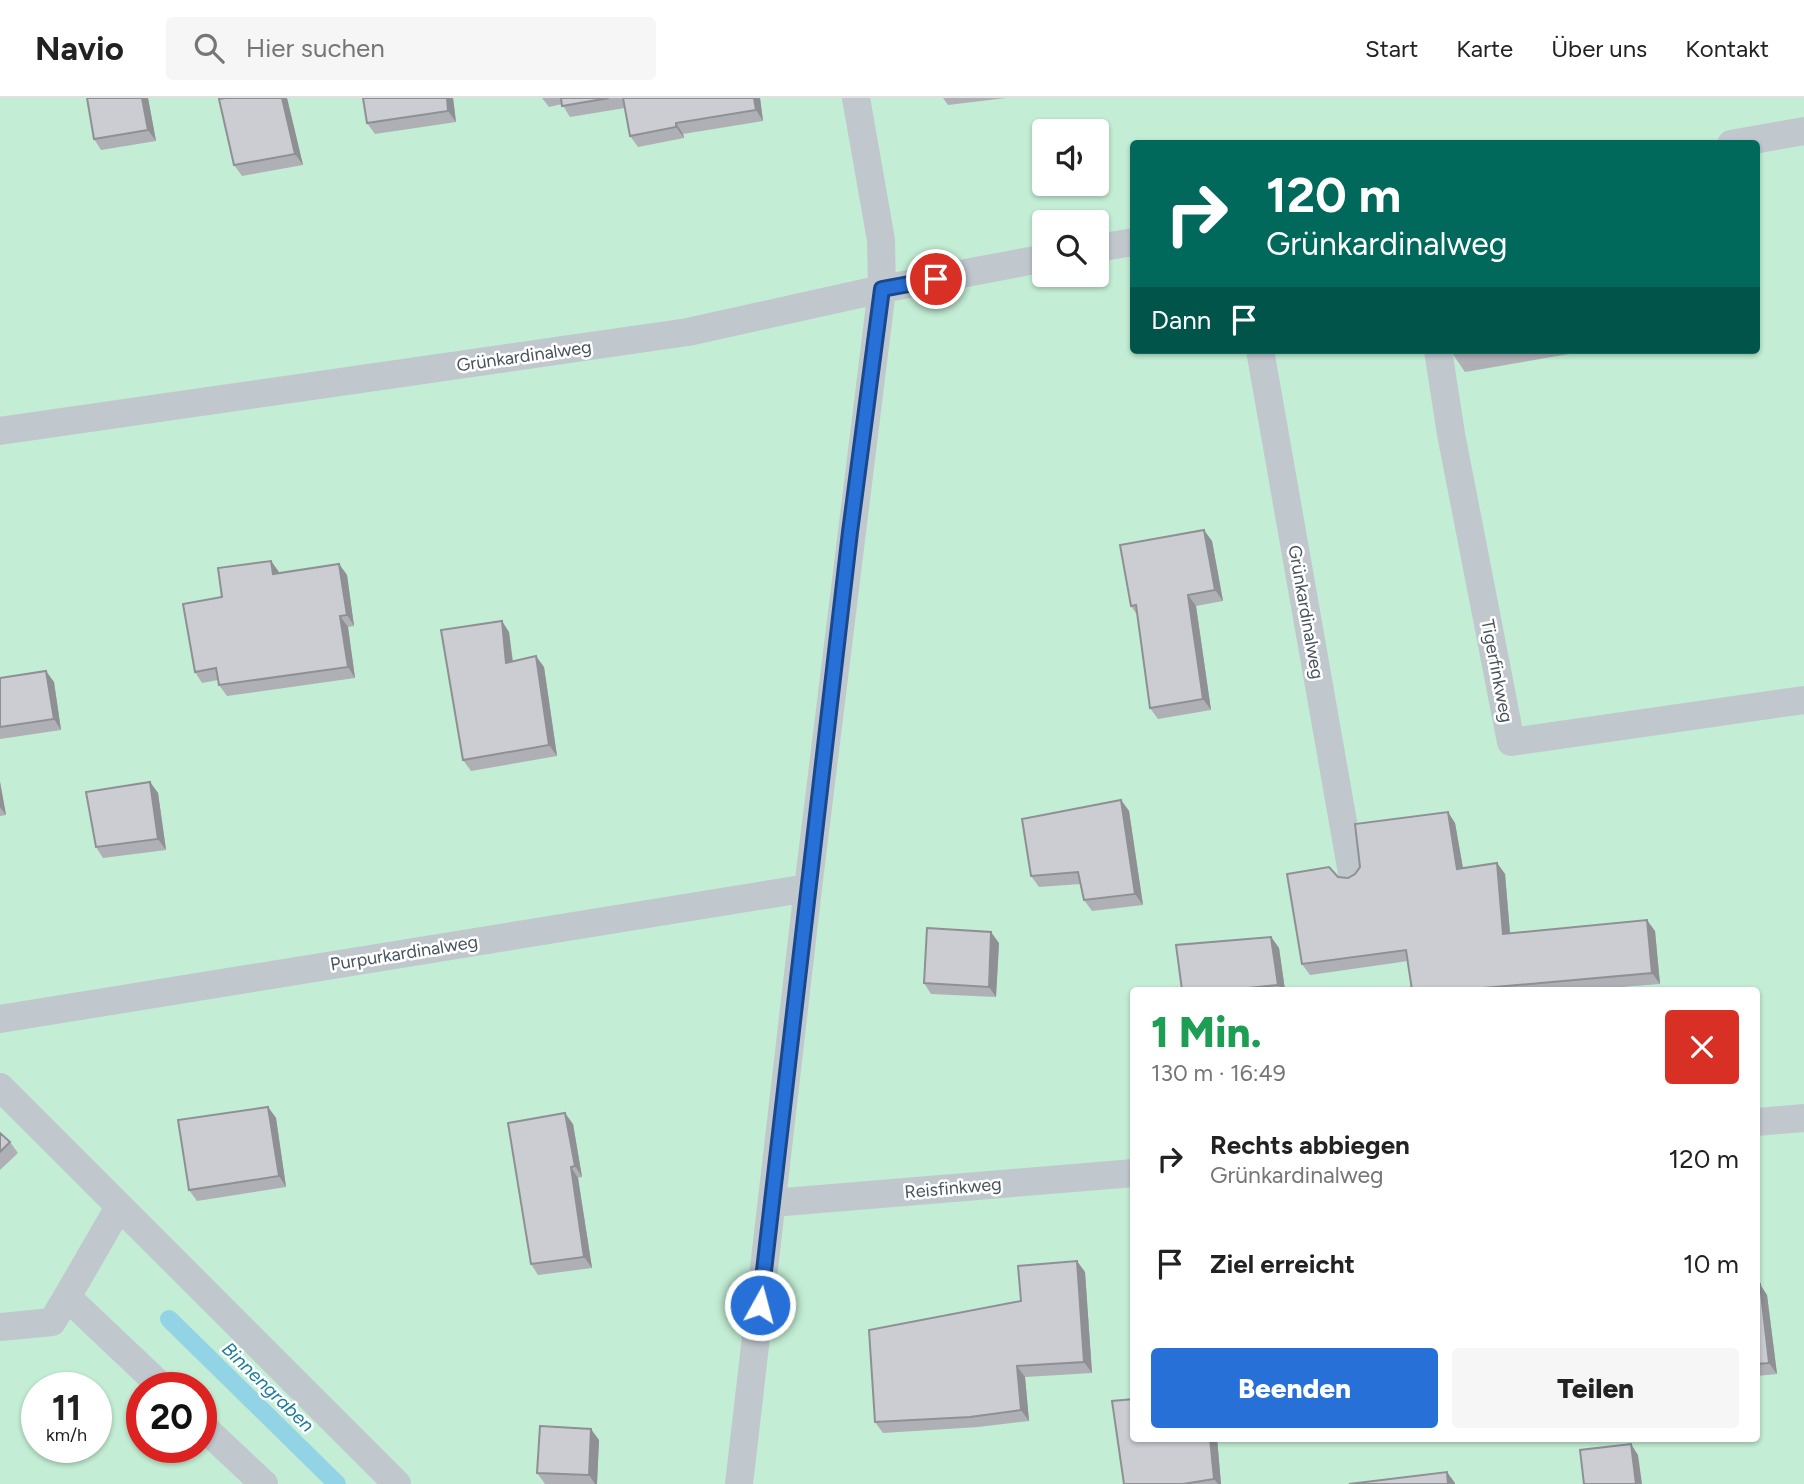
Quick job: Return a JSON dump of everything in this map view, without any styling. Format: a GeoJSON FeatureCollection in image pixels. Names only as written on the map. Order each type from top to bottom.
{"type":"FeatureCollection","features":[{"type":"Feature","properties":{"kind":"lane"},"geometry":{"type":"LineString","coordinates":[[739,1484],[808,888],[882,289],[881,240],[856,98]]}},
{"type":"Feature","properties":{"kind":"lane"},"geometry":{"type":"LineString","coordinates":[[1753,140],[1804,131]]}},
{"type":"Feature","properties":{"kind":"lane"},"geometry":{"type":"LineString","coordinates":[[1109,246],[1130,243]]}},
{"type":"Feature","properties":{"kind":"lane","name":"Grünkardinalweg"},"geometry":{"type":"LineString","coordinates":[[0,430],[688,332],[882,289],[1032,260]]}},
{"type":"Feature","properties":{"kind":"lane","name":"Grünkardinalweg"},"geometry":{"type":"LineString","coordinates":[[1261,354],[1352,873]]}},
{"type":"Feature","properties":{"kind":"lane","name":"Tigerfinkweg"},"geometry":{"type":"LineString","coordinates":[[1439,354],[1511,742],[1804,700]]}},
{"type":"Feature","properties":{"kind":"lane","name":"Purpurkardinalweg"},"geometry":{"type":"LineString","coordinates":[[0,1018],[808,888]]}},
{"type":"Feature","properties":{"kind":"lane"},"geometry":{"type":"LineString","coordinates":[[0,1087],[397,1484]]}},
{"type":"Feature","properties":{"kind":"lane"},"geometry":{"type":"LineString","coordinates":[[1760,1122],[1804,1118]]}},
{"type":"Feature","properties":{"kind":"lane","name":"Reisfinkweg"},"geometry":{"type":"LineString","coordinates":[[772,1203],[1130,1173]]}},
{"type":"Feature","properties":{"kind":"lane"},"geometry":{"type":"LineString","coordinates":[[0,1327],[52,1322],[119,1207]]}},
{"type":"Feature","properties":{"kind":"lane"},"geometry":{"type":"LineString","coordinates":[[67,1297],[146,1372]]}},
{"type":"Feature","properties":{"kind":"lane"},"geometry":{"type":"LineString","coordinates":[[217,1440],[264,1484]]}},
{"type":"Feature","properties":{"kind":"green space"},"geometry":{"type":"Polygon","coordinates":[[[0,98],[1804,98],[1804,1484],[0,1484],[0,98]]]}},
{"type":"Feature","properties":{"kind":"building"},"geometry":{"type":"Polygon","coordinates":[[[87,98],[142,98],[148,130],[94,139],[87,98]]]}},
{"type":"Feature","properties":{"kind":"building"},"geometry":{"type":"Polygon","coordinates":[[[282,98],[295,154],[234,165],[219,99],[282,98]]]}},
{"type":"Feature","properties":{"kind":"building"},"geometry":{"type":"Polygon","coordinates":[[[363,98],[447,98],[448,111],[367,123],[363,98]]]}},
{"type":"Feature","properties":{"kind":"building"},"geometry":{"type":"Polygon","coordinates":[[[561,98],[609,98],[562,106],[561,98]]]}},
{"type":"Feature","properties":{"kind":"building"},"geometry":{"type":"Polygon","coordinates":[[[623,98],[754,98],[756,110],[676,123],[676,127],[630,136],[623,98]]]}},
{"type":"Feature","properties":{"kind":"building"},"geometry":{"type":"Polygon","coordinates":[[[1204,530],[1215,590],[1188,595],[1203,699],[1150,708],[1136,605],[1131,606],[1120,545],[1204,530]]]}},
{"type":"Feature","properties":{"kind":"building"},"geometry":{"type":"Polygon","coordinates":[[[271,561],[273,574],[339,564],[347,615],[340,616],[348,667],[219,685],[216,668],[195,672],[183,604],[222,597],[218,568],[271,561]]]}},
{"type":"Feature","properties":{"kind":"building"},"geometry":{"type":"Polygon","coordinates":[[[502,621],[506,663],[536,656],[549,745],[463,760],[441,630],[502,621]]]}},
{"type":"Feature","properties":{"kind":"building"},"geometry":{"type":"Polygon","coordinates":[[[46,671],[54,719],[0,727],[0,678],[46,671]]]}},
{"type":"Feature","properties":{"kind":"building"},"geometry":{"type":"Polygon","coordinates":[[[150,782],[158,839],[96,847],[86,792],[150,782]]]}},
{"type":"Feature","properties":{"kind":"building"},"geometry":{"type":"Polygon","coordinates":[[[1121,800],[1135,894],[1084,900],[1078,872],[1031,876],[1022,819],[1121,800]]]}},
{"type":"Feature","properties":{"kind":"building"},"geometry":{"type":"Polygon","coordinates":[[[1448,812],[1457,869],[1497,863],[1503,934],[1647,920],[1652,973],[1495,987],[1412,987],[1406,950],[1302,964],[1287,874],[1329,867],[1338,877],[1348,878],[1355,874],[1360,867],[1355,824],[1448,812]]]}},
{"type":"Feature","properties":{"kind":"building"},"geometry":{"type":"Polygon","coordinates":[[[927,928],[991,932],[989,987],[924,983],[927,928]]]}},
{"type":"Feature","properties":{"kind":"building"},"geometry":{"type":"Polygon","coordinates":[[[1271,937],[1278,985],[1182,987],[1176,945],[1271,937]]]}},
{"type":"Feature","properties":{"kind":"building"},"geometry":{"type":"Polygon","coordinates":[[[268,1107],[279,1176],[189,1190],[178,1120],[268,1107]]]}},
{"type":"Feature","properties":{"kind":"building"},"geometry":{"type":"Polygon","coordinates":[[[565,1113],[575,1166],[571,1167],[584,1257],[531,1264],[508,1123],[565,1113]]]}},
{"type":"Feature","properties":{"kind":"building"},"geometry":{"type":"Polygon","coordinates":[[[0,1133],[10,1142],[0,1152],[0,1133]]]}},
{"type":"Feature","properties":{"kind":"building"},"geometry":{"type":"Polygon","coordinates":[[[1077,1261],[1084,1362],[1017,1366],[1021,1410],[970,1417],[875,1422],[869,1330],[1021,1301],[1018,1266],[1077,1261]]]}},
{"type":"Feature","properties":{"kind":"building"},"geometry":{"type":"Polygon","coordinates":[[[1760,1284],[1769,1363],[1760,1364],[1760,1284]]]}},
{"type":"Feature","properties":{"kind":"building"},"geometry":{"type":"Polygon","coordinates":[[[1130,1399],[1130,1442],[1210,1442],[1214,1479],[1183,1484],[1124,1484],[1112,1401],[1130,1399]]]}},
{"type":"Feature","properties":{"kind":"building"},"geometry":{"type":"Polygon","coordinates":[[[540,1426],[591,1429],[589,1475],[537,1473],[540,1426]]]}},
{"type":"Feature","properties":{"kind":"building"},"geometry":{"type":"Polygon","coordinates":[[[1631,1444],[1636,1484],[1584,1484],[1580,1450],[1631,1444]]]}},
{"type":"Feature","properties":{"kind":"building"},"geometry":{"type":"Polygon","coordinates":[[[1447,1472],[1448,1484],[1349,1484],[1447,1472]]]}},
{"type":"Feature","properties":{"kind":"waterway","name":"Binnengraben"},"geometry":{"type":"LineString","coordinates":[[169,1319],[337,1484]]}},
{"type":"Feature","properties":{"kind":"route"},"geometry":{"type":"LineString","coordinates":[[760,1305],[850,532],[882,289],[936,279]]}}]}
